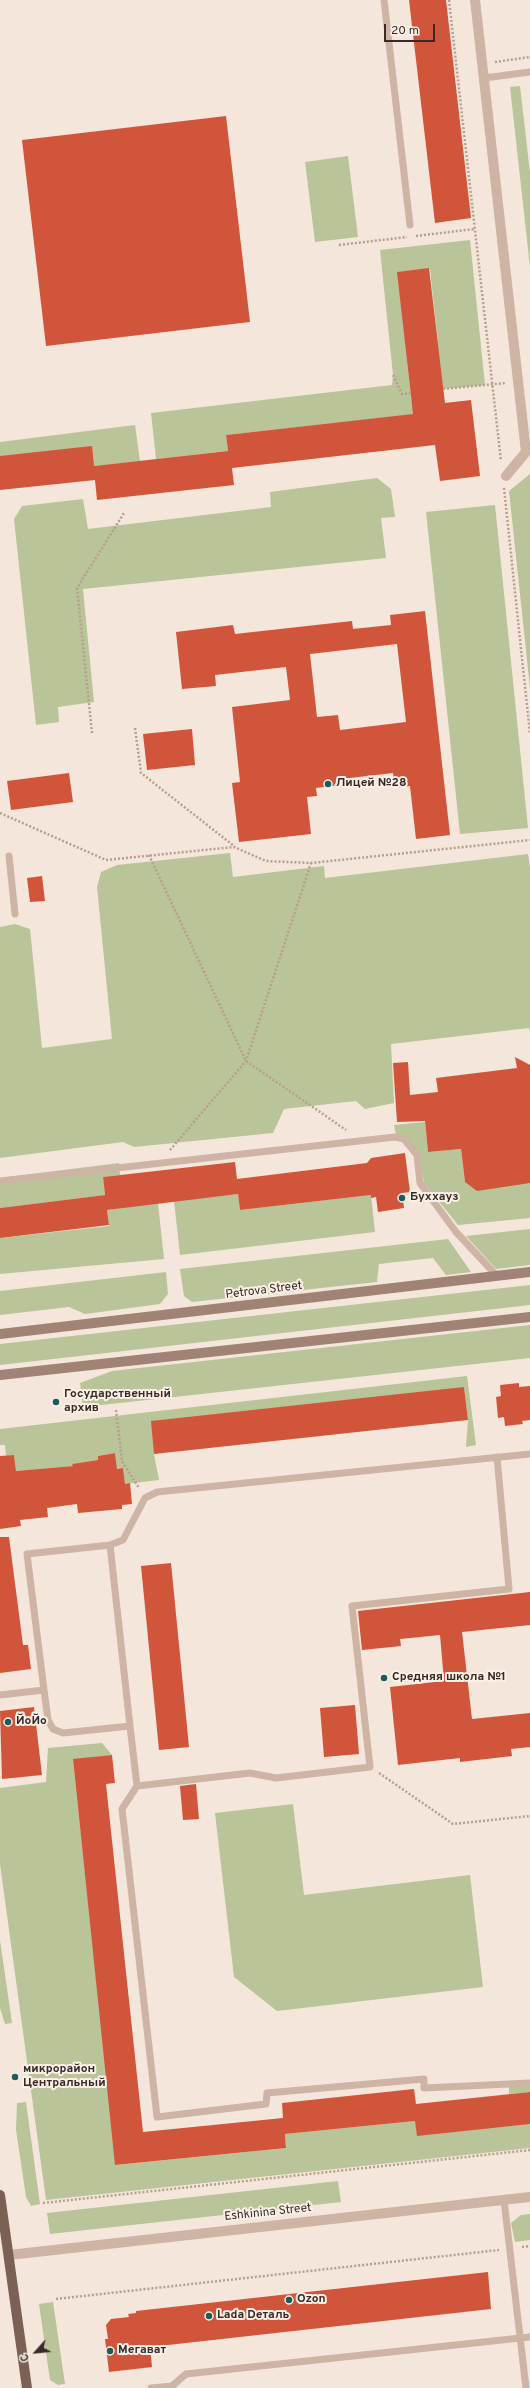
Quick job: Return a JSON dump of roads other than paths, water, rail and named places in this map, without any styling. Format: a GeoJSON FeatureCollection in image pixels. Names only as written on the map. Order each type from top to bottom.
{"type":"FeatureCollection","features":[{"type":"Feature","properties":{"kind":"main road","name":"Petrova Street"},"geometry":{"type":"LineString","coordinates":[[0,1334],[530,1272]]}},
{"type":"Feature","properties":{"kind":"main road"},"geometry":{"type":"LineString","coordinates":[[0,1375],[530,1317]]}},
{"type":"Feature","properties":{"kind":"main road"},"geometry":{"type":"LineString","coordinates":[[0,2195],[27,2388]]}},
{"type":"Feature","properties":{"kind":"street"},"geometry":{"type":"LineString","coordinates":[[475,0],[526,452],[504,476]]}},
{"type":"Feature","properties":{"kind":"street","name":"Eshkinina Street"},"geometry":{"type":"LineString","coordinates":[[9,2255],[530,2197]]}},
{"type":"Feature","properties":{"kind":"lane"},"geometry":{"type":"LineString","coordinates":[[384,0],[410,226]]}},
{"type":"Feature","properties":{"kind":"lane"},"geometry":{"type":"LineString","coordinates":[[484,78],[530,72]]}},
{"type":"Feature","properties":{"kind":"lane"},"geometry":{"type":"LineString","coordinates":[[9,856],[15,914]]}},
{"type":"Feature","properties":{"kind":"lane"},"geometry":{"type":"LineString","coordinates":[[0,1181],[395,1137],[404,1139],[417,1155],[420,1183],[456,1232],[497,1276]]}},
{"type":"Feature","properties":{"kind":"lane"},"geometry":{"type":"LineString","coordinates":[[130,1726],[63,1733],[53,1729],[48,1720],[27,1554],[110,1545],[123,1540],[145,1498],[157,1492],[530,1454]]}},
{"type":"Feature","properties":{"kind":"lane"},"geometry":{"type":"LineString","coordinates":[[136,1786],[250,1773],[276,1778],[370,1767],[352,1606],[509,1589],[497,1457]]}},
{"type":"Feature","properties":{"kind":"lane"},"geometry":{"type":"LineString","coordinates":[[110,1545],[136,1786],[122,1810],[157,2117],[266,2104],[267,2094],[424,2079],[424,2088],[530,2083]]}},
{"type":"Feature","properties":{"kind":"lane"},"geometry":{"type":"LineString","coordinates":[[0,1695],[44,1690]]}},
{"type":"Feature","properties":{"kind":"lane"},"geometry":{"type":"LineString","coordinates":[[504,2200],[526,2388]]}},
{"type":"Feature","properties":{"kind":"lane"},"geometry":{"type":"LineString","coordinates":[[151,2388],[172,2387],[186,2374],[530,2337]]}},
{"type":"Feature","properties":{"kind":"place","name":"Лицей №28"},"geometry":{"type":"Point","coordinates":[328,784]}},
{"type":"Feature","properties":{"kind":"place","name":"Буххауз"},"geometry":{"type":"Point","coordinates":[402,1198]}},
{"type":"Feature","properties":{"kind":"place","name":"Государственный архив"},"geometry":{"type":"Point","coordinates":[56,1402]}},
{"type":"Feature","properties":{"kind":"place","name":"Средняя школа №1"},"geometry":{"type":"Point","coordinates":[384,1678]}},
{"type":"Feature","properties":{"kind":"place","name":"ЙоЙо"},"geometry":{"type":"Point","coordinates":[8,1722]}},
{"type":"Feature","properties":{"kind":"place","name":"микрорайон Центральный"},"geometry":{"type":"Point","coordinates":[15,2077]}},
{"type":"Feature","properties":{"kind":"place","name":"Ozon"},"geometry":{"type":"Point","coordinates":[289,2300]}},
{"type":"Feature","properties":{"kind":"place","name":"Lada Dеталь"},"geometry":{"type":"Point","coordinates":[209,2316]}},
{"type":"Feature","properties":{"kind":"place","name":"Мегават"},"geometry":{"type":"Point","coordinates":[110,2351]}}]}
